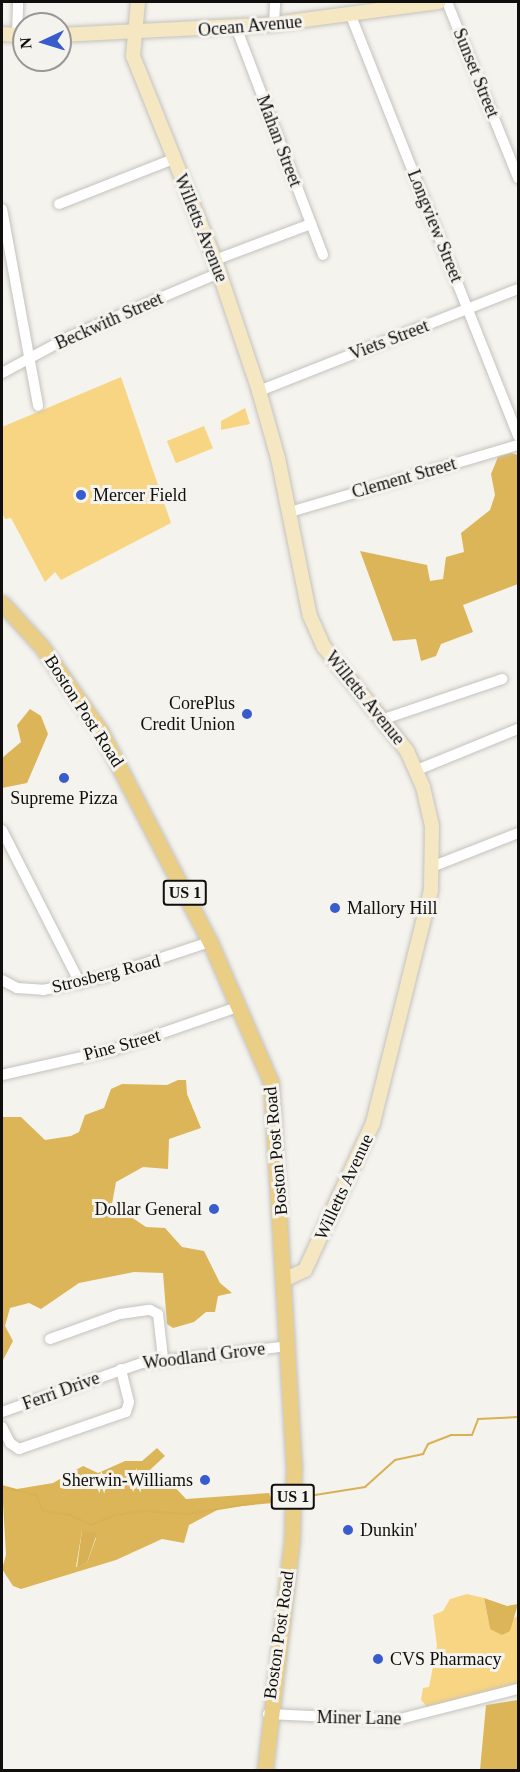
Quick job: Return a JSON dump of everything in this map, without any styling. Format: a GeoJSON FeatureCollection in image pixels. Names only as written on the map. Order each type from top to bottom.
{"type":"FeatureCollection","features":[{"type":"Feature","properties":{"kind":"main road","name":"Boston Post Road"},"geometry":{"type":"LineString","coordinates":[[2,603],[42,647],[100,732],[210,942],[240,1006],[275,1102],[294,1466],[292,1539],[268,1714],[265,1770]]}},
{"type":"Feature","properties":{"kind":"street","name":"Willetts Avenue"},"geometry":{"type":"LineString","coordinates":[[138,2],[133,56],[217,267],[259,391],[290,512],[305,599],[317,635],[384,719],[417,770],[430,815],[434,866],[373,1123],[305,1270],[286,1280]]}},
{"type":"Feature","properties":{"kind":"street"},"geometry":{"type":"LineString","coordinates":[[274,24],[275,2]]}},
{"type":"Feature","properties":{"kind":"street","name":"Ocean Avenue"},"geometry":{"type":"LineString","coordinates":[[72,35],[135,35],[274,24],[351,16],[439,2]]}},
{"type":"Feature","properties":{"kind":"street","name":"Sunset Street"},"geometry":{"type":"LineString","coordinates":[[447,2],[519,178]]}},
{"type":"Feature","properties":{"kind":"street","name":"Longview Street"},"geometry":{"type":"LineString","coordinates":[[351,16],[468,309],[515,414],[519,436]]}},
{"type":"Feature","properties":{"kind":"street","name":"Mahan Street"},"geometry":{"type":"LineString","coordinates":[[236,27],[323,255]]}},
{"type":"Feature","properties":{"kind":"street"},"geometry":{"type":"LineString","coordinates":[[59,204],[173,159]]}},
{"type":"Feature","properties":{"kind":"street"},"geometry":{"type":"LineString","coordinates":[[2,209],[38,406]]}},
{"type":"Feature","properties":{"kind":"street","name":"Beckwith Street"},"geometry":{"type":"LineString","coordinates":[[2,373],[30,357],[311,224]]}},
{"type":"Feature","properties":{"kind":"street","name":"Viets Street"},"geometry":{"type":"LineString","coordinates":[[259,391],[519,289]]}},
{"type":"Feature","properties":{"kind":"street","name":"Clement Street"},"geometry":{"type":"LineString","coordinates":[[290,512],[519,445]]}},
{"type":"Feature","properties":{"kind":"street"},"geometry":{"type":"LineString","coordinates":[[384,719],[502,678]]}},
{"type":"Feature","properties":{"kind":"street"},"geometry":{"type":"LineString","coordinates":[[417,770],[519,729]]}},
{"type":"Feature","properties":{"kind":"street"},"geometry":{"type":"LineString","coordinates":[[2,830],[80,983]]}},
{"type":"Feature","properties":{"kind":"street"},"geometry":{"type":"LineString","coordinates":[[434,866],[519,833]]}},
{"type":"Feature","properties":{"kind":"street","name":"Strosberg Road"},"geometry":{"type":"LineString","coordinates":[[2,980],[30,990],[80,983],[210,942]]}},
{"type":"Feature","properties":{"kind":"street","name":"Pine Street"},"geometry":{"type":"LineString","coordinates":[[2,1075],[113,1050],[240,1006]]}},
{"type":"Feature","properties":{"kind":"street"},"geometry":{"type":"LineString","coordinates":[[50,1339],[120,1314],[150,1310],[158,1314],[164,1359]]}},
{"type":"Feature","properties":{"kind":"street","name":"Woodland Grove"},"geometry":{"type":"LineString","coordinates":[[121,1369],[164,1359],[288,1346]]}},
{"type":"Feature","properties":{"kind":"street"},"geometry":{"type":"LineString","coordinates":[[2,1427],[10,1443],[19,1449],[126,1412],[129,1402],[121,1369]]}},
{"type":"Feature","properties":{"kind":"street","name":"Ferri Drive"},"geometry":{"type":"LineString","coordinates":[[2,1412],[121,1369]]}},
{"type":"Feature","properties":{"kind":"street","name":"Miner Lane"},"geometry":{"type":"LineString","coordinates":[[268,1714],[396,1720],[519,1689]]}},
{"type":"Feature","properties":{"kind":"shaded area","name":"Mercer Field"},"geometry":{"type":"Polygon","coordinates":[[[121,377],[171,523],[61,580],[55,572],[45,582],[11,518],[5,519],[2,512],[2,427],[121,377]]]}},
{"type":"Feature","properties":{"kind":"shaded area"},"geometry":{"type":"Polygon","coordinates":[[[245,408],[250,424],[221,430],[221,421],[245,408]]]}},
{"type":"Feature","properties":{"kind":"shaded area"},"geometry":{"type":"Polygon","coordinates":[[[204,426],[213,448],[176,463],[167,441],[204,426]]]}},
{"type":"Feature","properties":{"kind":"shaded area"},"geometry":{"type":"Polygon","coordinates":[[[511,453],[518,455],[518,584],[463,605],[473,632],[441,644],[436,656],[421,661],[416,639],[393,641],[360,551],[427,565],[430,581],[443,579],[446,557],[464,552],[461,533],[490,510],[495,495],[491,474],[498,457],[511,453]]]}},
{"type":"Feature","properties":{"kind":"shaded area"},"geometry":{"type":"Polygon","coordinates":[[[30,709],[41,716],[48,734],[27,783],[2,788],[2,758],[21,742],[17,725],[30,709]]]}},
{"type":"Feature","properties":{"kind":"shaded area"},"geometry":{"type":"Polygon","coordinates":[[[178,1080],[186,1080],[187,1094],[201,1128],[169,1139],[168,1169],[143,1167],[116,1182],[112,1204],[146,1227],[165,1228],[182,1247],[204,1251],[220,1283],[232,1293],[218,1296],[215,1312],[206,1312],[194,1322],[173,1328],[167,1324],[163,1273],[134,1272],[79,1283],[41,1309],[29,1303],[10,1308],[5,1326],[13,1341],[2,1362],[2,1117],[21,1117],[45,1140],[71,1136],[79,1132],[85,1115],[104,1108],[111,1089],[122,1084],[167,1085],[178,1080]]]}},
{"type":"Feature","properties":{"kind":"shaded area"},"geometry":{"type":"Polygon","coordinates":[[[157,1448],[165,1456],[139,1480],[140,1489],[171,1483],[186,1499],[269,1493],[273,1503],[221,1508],[189,1525],[184,1543],[162,1539],[116,1560],[21,1589],[13,1586],[2,1569],[6,1555],[2,1485],[17,1489],[53,1483],[83,1466],[98,1473],[125,1461],[142,1461],[157,1448]],[[82,1531],[76,1567],[87,1563],[96,1538],[82,1531]]]}},
{"type":"Feature","properties":{"kind":"shaded area"},"geometry":{"type":"Polygon","coordinates":[[[82,1531],[97,1533],[87,1563],[77,1567],[82,1531]]]}},
{"type":"Feature","properties":{"kind":"shaded area"},"geometry":{"type":"Polygon","coordinates":[[[467,1594],[484,1598],[490,1629],[518,1616],[518,1684],[428,1708],[421,1700],[423,1688],[429,1687],[437,1646],[433,1615],[443,1611],[450,1599],[467,1594]]]}},
{"type":"Feature","properties":{"kind":"shaded area"},"geometry":{"type":"Polygon","coordinates":[[[484,1598],[507,1606],[518,1604],[510,1631],[502,1635],[490,1629],[484,1598]]]}},
{"type":"Feature","properties":{"kind":"shaded area"},"geometry":{"type":"Polygon","coordinates":[[[518,1700],[518,1770],[480,1770],[486,1705],[518,1700]]]}},
{"type":"Feature","properties":{"kind":"waterway"},"geometry":{"type":"LineString","coordinates":[[315,1495],[365,1487],[395,1460],[423,1454],[428,1444],[451,1435],[472,1435],[478,1419],[518,1417]]}},
{"type":"Feature","properties":{"kind":"waterway"},"geometry":{"type":"LineString","coordinates":[[2,1487],[36,1495],[43,1511],[70,1515],[91,1525],[115,1515],[145,1511],[188,1514],[273,1500]]}},
{"type":"Feature","properties":{"kind":"place","name":"Mercer Field"},"geometry":{"type":"Point","coordinates":[81,495]}},
{"type":"Feature","properties":{"kind":"place","name":"CorePlus Credit Union"},"geometry":{"type":"Point","coordinates":[247,714]}},
{"type":"Feature","properties":{"kind":"place","name":"Supreme Pizza"},"geometry":{"type":"Point","coordinates":[64,778]}},
{"type":"Feature","properties":{"kind":"place","name":"Mallory Hill"},"geometry":{"type":"Point","coordinates":[335,908]}},
{"type":"Feature","properties":{"kind":"place","name":"Dollar General"},"geometry":{"type":"Point","coordinates":[214,1209]}},
{"type":"Feature","properties":{"kind":"place","name":"Sherwin-Williams"},"geometry":{"type":"Point","coordinates":[205,1480]}},
{"type":"Feature","properties":{"kind":"place","name":"Dunkin'"},"geometry":{"type":"Point","coordinates":[348,1530]}},
{"type":"Feature","properties":{"kind":"place","name":"CVS Pharmacy"},"geometry":{"type":"Point","coordinates":[378,1659]}}]}
